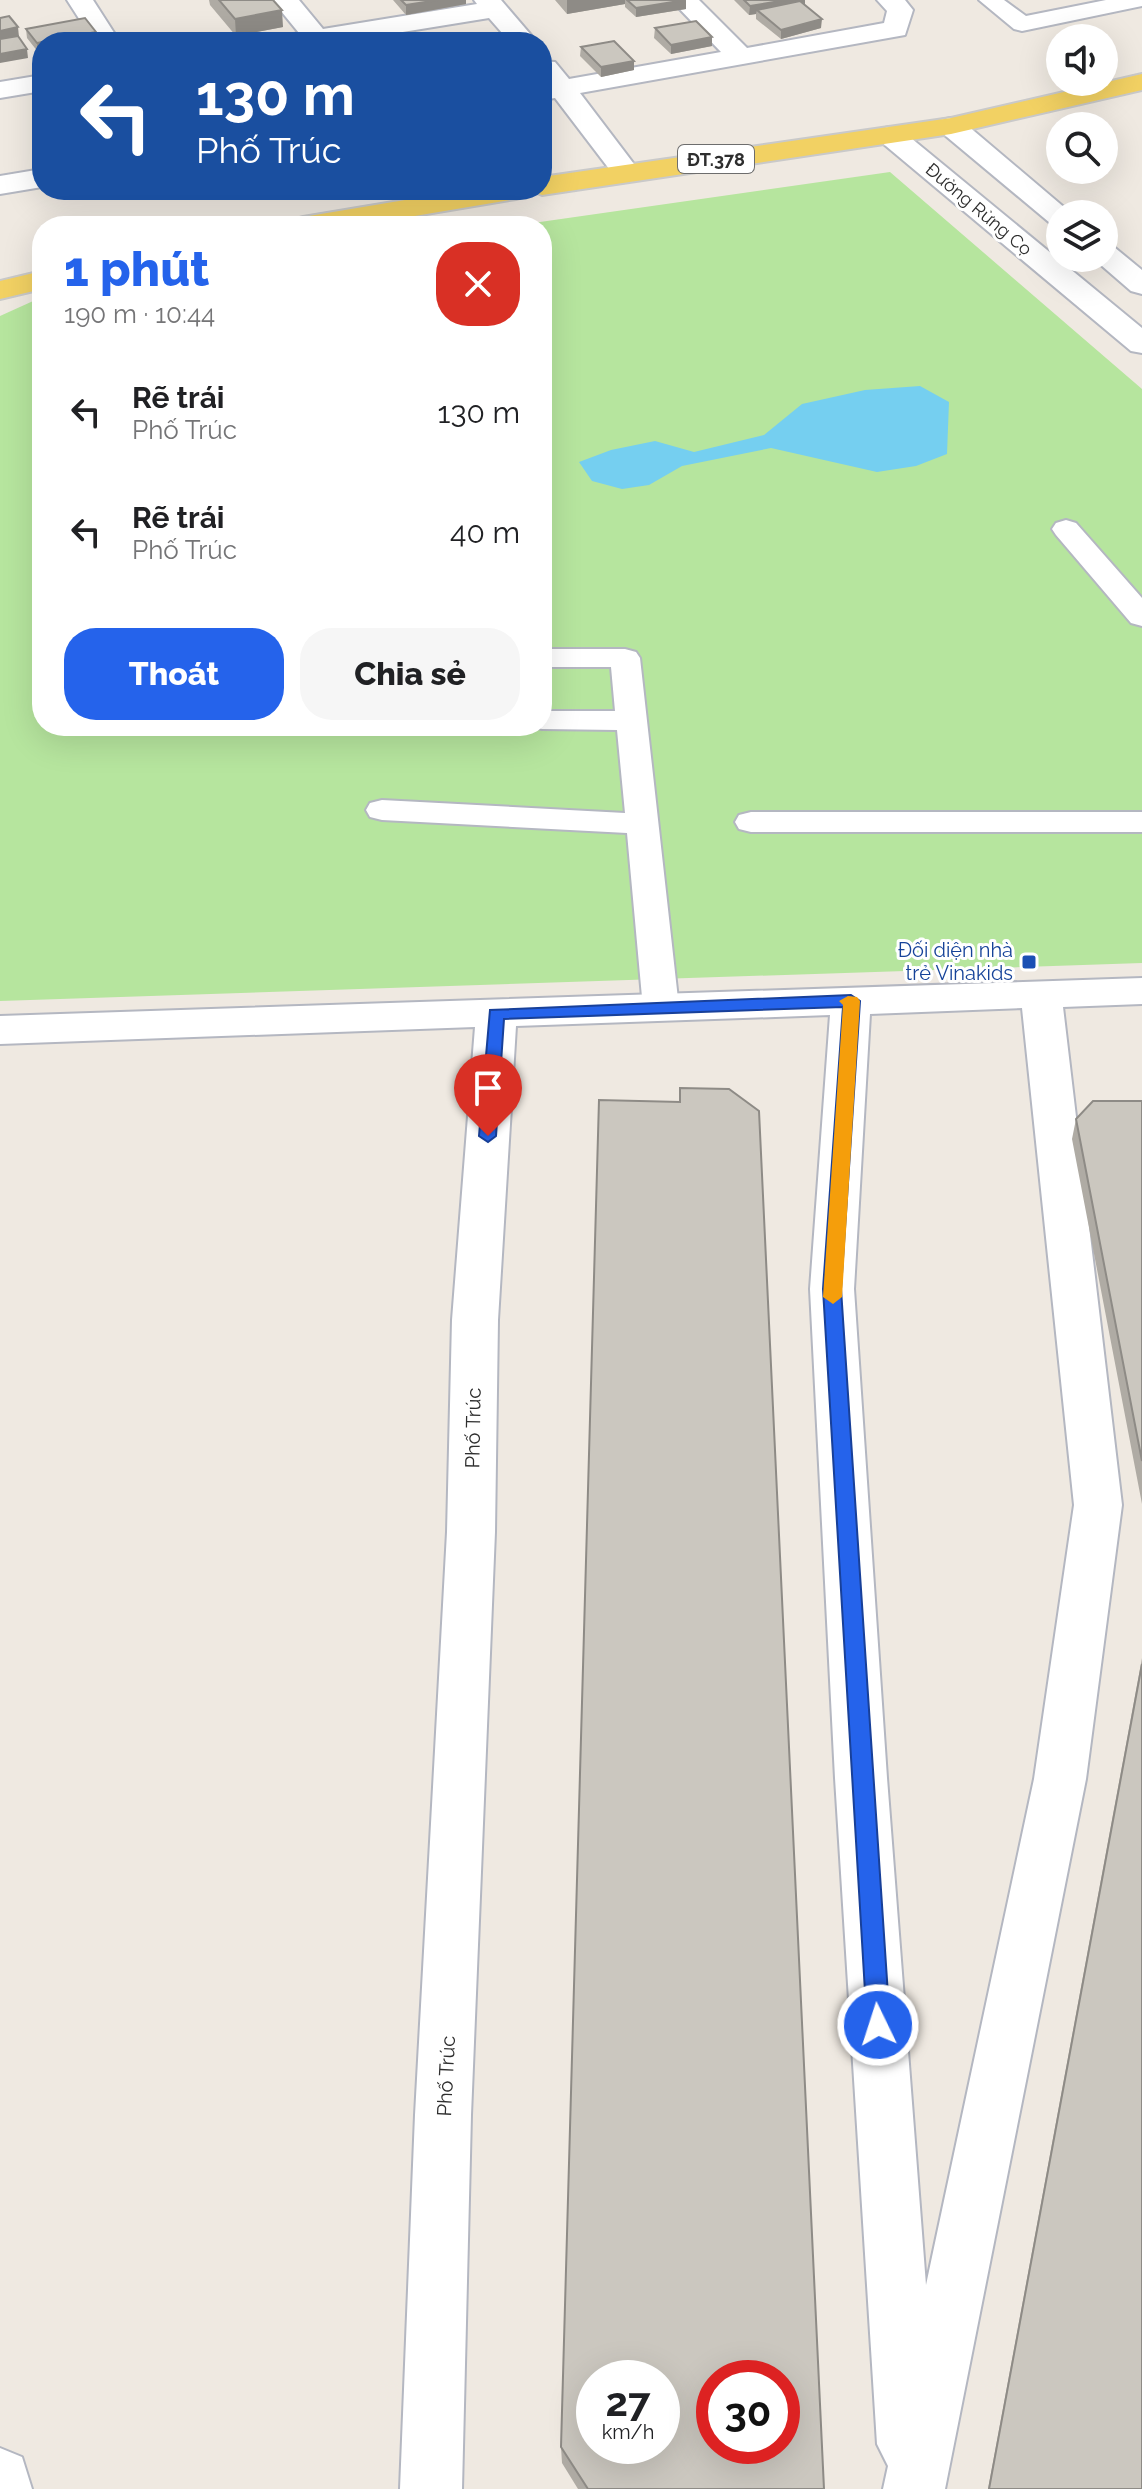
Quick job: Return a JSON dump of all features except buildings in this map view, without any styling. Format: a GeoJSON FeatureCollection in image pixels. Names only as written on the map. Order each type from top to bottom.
{"type":"FeatureCollection","features":[{"type":"Feature","properties":{"kind":"main road"},"geometry":{"type":"LineString","coordinates":[[1118,87],[1142,82]]}},
{"type":"Feature","properties":{"kind":"main road"},"geometry":{"type":"LineString","coordinates":[[1118,90],[1142,91]]}},
{"type":"Feature","properties":{"kind":"main road"},"geometry":{"type":"LineString","coordinates":[[951,126],[1080,96]]}},
{"type":"Feature","properties":{"kind":"main road","name":"ĐT.378"},"geometry":{"type":"LineString","coordinates":[[552,184],[951,126]]}},
{"type":"Feature","properties":{"kind":"main road"},"geometry":{"type":"LineString","coordinates":[[362,216],[457,200]]}},
{"type":"Feature","properties":{"kind":"main road"},"geometry":{"type":"LineString","coordinates":[[0,290],[32,282]]}},
{"type":"Feature","properties":{"kind":"street"},"geometry":{"type":"LineString","coordinates":[[80,0],[101,32]]}},
{"type":"Feature","properties":{"kind":"street"},"geometry":{"type":"LineString","coordinates":[[285,0],[301,32]]}},
{"type":"Feature","properties":{"kind":"street"},"geometry":{"type":"LineString","coordinates":[[684,0],[741,57]]}},
{"type":"Feature","properties":{"kind":"street"},"geometry":{"type":"LineString","coordinates":[[553,90],[896,29],[900,10],[890,0]]}},
{"type":"Feature","properties":{"kind":"street"},"geometry":{"type":"LineString","coordinates":[[346,32],[491,4],[515,32]]}},
{"type":"Feature","properties":{"kind":"street"},"geometry":{"type":"LineString","coordinates":[[0,90],[32,85]]}},
{"type":"Feature","properties":{"kind":"street"},"geometry":{"type":"LineString","coordinates":[[553,90],[626,172]]}},
{"type":"Feature","properties":{"kind":"street"},"geometry":{"type":"LineString","coordinates":[[951,126],[1046,205]]}},
{"type":"Feature","properties":{"kind":"street","name":"Đường Rừng Cọ"},"geometry":{"type":"LineString","coordinates":[[890,135],[1142,344]]}},
{"type":"Feature","properties":{"kind":"street"},"geometry":{"type":"LineString","coordinates":[[0,185],[32,180]]}},
{"type":"Feature","properties":{"kind":"street"},"geometry":{"type":"LineString","coordinates":[[1118,265],[1142,285]]}},
{"type":"Feature","properties":{"kind":"street"},"geometry":{"type":"LineString","coordinates":[[0,1030],[1142,991]]}},
{"type":"Feature","properties":{"kind":"street"},"geometry":{"type":"LineString","coordinates":[[913,2489],[1060,1779],[1098,1505],[1041,995]]}},
{"type":"Feature","properties":{"kind":"street"},"geometry":{"type":"LineString","coordinates":[[851,1001],[832,1289],[861,1778],[913,2489]]}},
{"type":"Feature","properties":{"kind":"street","name":"Phố Trúc"},"geometry":{"type":"LineString","coordinates":[[431,2489],[443,2115],[471,1532],[475,1320],[496,1014]]}},
{"type":"Feature","properties":{"kind":"street"},"geometry":{"type":"LineString","coordinates":[[0,2479],[1,2489]]}},
{"type":"Feature","properties":{"kind":"lane"},"geometry":{"type":"LineString","coordinates":[[990,0],[1022,24],[1139,0]]}},
{"type":"Feature","properties":{"kind":"lane"},"geometry":{"type":"LineString","coordinates":[[1066,529],[1142,617]]}},
{"type":"Feature","properties":{"kind":"lane"},"geometry":{"type":"LineString","coordinates":[[552,658],[625,658],[661,1008]]}},
{"type":"Feature","properties":{"kind":"lane"},"geometry":{"type":"LineString","coordinates":[[552,720],[631,721]]}},
{"type":"Feature","properties":{"kind":"lane"},"geometry":{"type":"LineString","coordinates":[[382,810],[642,824]]}},
{"type":"Feature","properties":{"kind":"lane"},"geometry":{"type":"LineString","coordinates":[[751,822],[1142,822]]}},
{"type":"Feature","properties":{"kind":"green space"},"geometry":{"type":"Polygon","coordinates":[[[890,172],[1142,389],[1142,963],[0,1001],[0,316],[32,302],[32,736],[552,736],[552,220],[890,172]]]}},
{"type":"Feature","properties":{"kind":"water"},"geometry":{"type":"Polygon","coordinates":[[[920,386],[949,402],[947,454],[916,466],[877,472],[771,448],[682,466],[649,485],[622,489],[592,481],[579,462],[611,450],[655,441],[694,452],[764,435],[802,404],[865,390],[920,386]]]}},
{"type":"Feature","properties":{"kind":"slow traffic"},"geometry":{"type":"LineString","coordinates":[[833,1297],[851,1001],[848,1001]]}},
{"type":"Feature","properties":{"kind":"place","name":"Đối diện nhà trẻ Vinakids"},"geometry":{"type":"Point","coordinates":[1029,962]}},
{"type":"Feature","properties":{"kind":"route"},"geometry":{"type":"LineString","coordinates":[[488,1136],[496,1014],[851,1001],[832,1289],[878,2025]]}}]}
